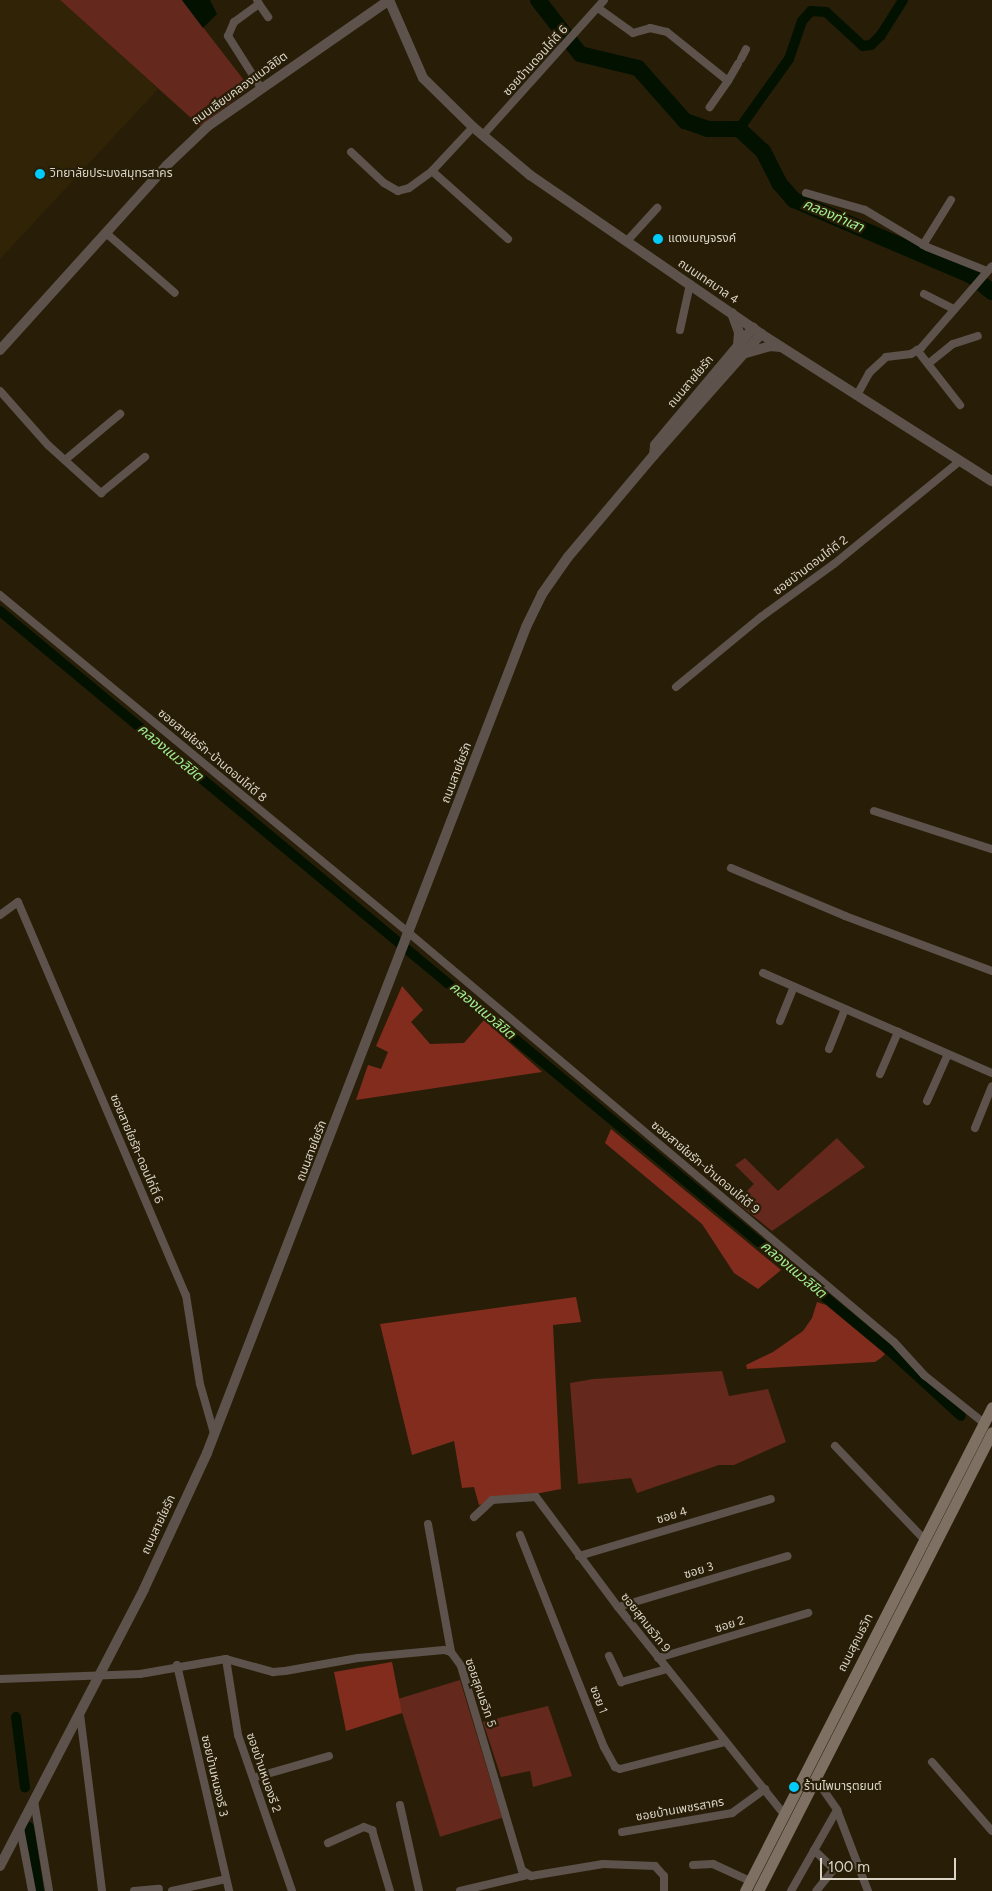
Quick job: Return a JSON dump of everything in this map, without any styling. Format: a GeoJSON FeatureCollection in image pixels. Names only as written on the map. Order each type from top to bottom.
{"type":"FeatureCollection","features":[{"type":"Feature","properties":{"kind":"main road","name":"ถนนสุคนธวิท"},"geometry":{"type":"LineString","coordinates":[[751,1888],[784,1814],[992,1407]]}},
{"type":"Feature","properties":{"kind":"main road","name":"ถนนสุคนธวิท"},"geometry":{"type":"LineString","coordinates":[[751,1888],[816,1778],[992,1432]]}},
{"type":"Feature","properties":{"kind":"street","name":"ถนนเลียบคลองแนวลิขิต"},"geometry":{"type":"LineString","coordinates":[[0,350],[184,148],[208,126],[389,0]]}},
{"type":"Feature","properties":{"kind":"street","name":"ถนนเทศบาล 4"},"geometry":{"type":"LineString","coordinates":[[389,0],[423,78],[473,127],[530,175],[757,331],[992,481]]}},
{"type":"Feature","properties":{"kind":"street","name":"ซอยบ้านดอนไก่ดี 6"},"geometry":{"type":"LineString","coordinates":[[483,135],[573,37],[604,0]]}},
{"type":"Feature","properties":{"kind":"street"},"geometry":{"type":"LineString","coordinates":[[261,88],[228,36],[234,22],[258,2],[268,17]]}},
{"type":"Feature","properties":{"kind":"street"},"geometry":{"type":"LineString","coordinates":[[598,8],[633,32],[650,28],[667,32],[728,81]]}},
{"type":"Feature","properties":{"kind":"street"},"geometry":{"type":"LineString","coordinates":[[710,107],[728,81],[746,49]]}},
{"type":"Feature","properties":{"kind":"street"},"geometry":{"type":"LineString","coordinates":[[351,152],[384,183],[398,191],[409,188],[432,171],[473,127]]}},
{"type":"Feature","properties":{"kind":"street"},"geometry":{"type":"LineString","coordinates":[[432,171],[508,239]]}},
{"type":"Feature","properties":{"kind":"street"},"geometry":{"type":"LineString","coordinates":[[806,193],[865,210],[923,245],[986,273],[917,350],[881,360],[858,395]]}},
{"type":"Feature","properties":{"kind":"street"},"geometry":{"type":"LineString","coordinates":[[923,245],[951,200]]}},
{"type":"Feature","properties":{"kind":"street"},"geometry":{"type":"LineString","coordinates":[[627,241],[657,208]]}},
{"type":"Feature","properties":{"kind":"street"},"geometry":{"type":"LineString","coordinates":[[106,233],[175,293]]}},
{"type":"Feature","properties":{"kind":"street"},"geometry":{"type":"LineString","coordinates":[[680,330],[690,284]]}},
{"type":"Feature","properties":{"kind":"street"},"geometry":{"type":"LineString","coordinates":[[924,294],[954,309]]}},
{"type":"Feature","properties":{"kind":"street"},"geometry":{"type":"LineString","coordinates":[[732,313],[739,332],[741,351],[765,347],[782,347]]}},
{"type":"Feature","properties":{"kind":"street","name":"ถนนสายใยรัก"},"geometry":{"type":"LineString","coordinates":[[0,1866],[144,1589],[214,1433],[402,954],[526,627],[542,594],[568,557],[757,331]]}},
{"type":"Feature","properties":{"kind":"street"},"geometry":{"type":"LineString","coordinates":[[928,364],[953,344],[978,336]]}},
{"type":"Feature","properties":{"kind":"street"},"geometry":{"type":"LineString","coordinates":[[917,350],[960,405]]}},
{"type":"Feature","properties":{"kind":"street"},"geometry":{"type":"LineString","coordinates":[[0,391],[64,460],[101,493],[145,456]]}},
{"type":"Feature","properties":{"kind":"street"},"geometry":{"type":"LineString","coordinates":[[64,460],[120,414]]}},
{"type":"Feature","properties":{"kind":"street","name":"ซอยบัานดอนไก่ดี 2"},"geometry":{"type":"LineString","coordinates":[[676,687],[761,617],[834,564],[960,461]]}},
{"type":"Feature","properties":{"kind":"street","name":"ซอยสายใยรัก-บ้านดอนไก่ดี 8"},"geometry":{"type":"LineString","coordinates":[[0,595],[408,936]]}},
{"type":"Feature","properties":{"kind":"street"},"geometry":{"type":"LineString","coordinates":[[874,811],[992,849]]}},
{"type":"Feature","properties":{"kind":"street"},"geometry":{"type":"LineString","coordinates":[[731,868],[845,916],[992,972]]}},
{"type":"Feature","properties":{"kind":"street","name":"ซอยสายใยรัก-ดอนไก่ดี 6"},"geometry":{"type":"LineString","coordinates":[[0,915],[18,902],[186,1295],[200,1384],[214,1433]]}},
{"type":"Feature","properties":{"kind":"street","name":"ซอยสายใยรัก-บ้านดอนไก่ดี 9"},"geometry":{"type":"LineString","coordinates":[[408,936],[894,1342],[924,1375],[984,1424]]}},
{"type":"Feature","properties":{"kind":"street"},"geometry":{"type":"LineString","coordinates":[[763,973],[992,1074]]}},
{"type":"Feature","properties":{"kind":"street"},"geometry":{"type":"LineString","coordinates":[[780,1020],[794,987]]}},
{"type":"Feature","properties":{"kind":"street"},"geometry":{"type":"LineString","coordinates":[[829,1049],[845,1009]]}},
{"type":"Feature","properties":{"kind":"street"},"geometry":{"type":"LineString","coordinates":[[880,1074],[898,1032]]}},
{"type":"Feature","properties":{"kind":"street"},"geometry":{"type":"LineString","coordinates":[[927,1101],[948,1054]]}},
{"type":"Feature","properties":{"kind":"street"},"geometry":{"type":"LineString","coordinates":[[975,1128],[992,1086]]}},
{"type":"Feature","properties":{"kind":"street"},"geometry":{"type":"LineString","coordinates":[[834,1446],[924,1540]]}},
{"type":"Feature","properties":{"kind":"street","name":"ซอยสุคนธวิท 9"},"geometry":{"type":"LineString","coordinates":[[474,1517],[492,1500],[536,1497],[666,1669],[784,1814]]}},
{"type":"Feature","properties":{"kind":"street","name":"ซอย 4"},"geometry":{"type":"LineString","coordinates":[[579,1556],[771,1499]]}},
{"type":"Feature","properties":{"kind":"street"},"geometry":{"type":"LineString","coordinates":[[428,1524],[451,1652]]}},
{"type":"Feature","properties":{"kind":"street","name":"ซอย 1"},"geometry":{"type":"LineString","coordinates":[[520,1535],[604,1747],[615,1767],[620,1768],[725,1742]]}},
{"type":"Feature","properties":{"kind":"street","name":"ซอย 3"},"geometry":{"type":"LineString","coordinates":[[618,1607],[788,1556]]}},
{"type":"Feature","properties":{"kind":"street","name":"ซอย 2"},"geometry":{"type":"LineString","coordinates":[[658,1658],[808,1613]]}},
{"type":"Feature","properties":{"kind":"street","name":"ซอยสุคนธวิท 5"},"geometry":{"type":"LineString","coordinates":[[0,1679],[140,1674],[177,1665],[226,1659],[273,1672],[358,1658],[444,1650],[451,1652],[461,1666],[522,1870],[527,1874]]}},
{"type":"Feature","properties":{"kind":"street"},"geometry":{"type":"LineString","coordinates":[[609,1656],[621,1682],[666,1669]]}},
{"type":"Feature","properties":{"kind":"street","name":"ซอยบ้านหนองรี 2"},"geometry":{"type":"LineString","coordinates":[[226,1659],[232,1715],[292,1891]]}},
{"type":"Feature","properties":{"kind":"street","name":"ซอยบ้านหนองรี 3"},"geometry":{"type":"LineString","coordinates":[[177,1665],[229,1891]]}},
{"type":"Feature","properties":{"kind":"street"},"geometry":{"type":"LineString","coordinates":[[80,1714],[102,1891]]}},
{"type":"Feature","properties":{"kind":"street"},"geometry":{"type":"LineString","coordinates":[[253,1778],[329,1756]]}},
{"type":"Feature","properties":{"kind":"street"},"geometry":{"type":"LineString","coordinates":[[932,1762],[992,1831]]}},
{"type":"Feature","properties":{"kind":"street"},"geometry":{"type":"LineString","coordinates":[[816,1778],[837,1810],[868,1891]]}},
{"type":"Feature","properties":{"kind":"street","name":"ซอยบ้านเพชรสาคร"},"geometry":{"type":"LineString","coordinates":[[622,1832],[732,1813],[765,1790]]}},
{"type":"Feature","properties":{"kind":"street"},"geometry":{"type":"LineString","coordinates":[[34,1801],[49,1891]]}},
{"type":"Feature","properties":{"kind":"street"},"geometry":{"type":"LineString","coordinates":[[400,1805],[419,1891]]}},
{"type":"Feature","properties":{"kind":"street"},"geometry":{"type":"LineString","coordinates":[[791,1891],[837,1810]]}},
{"type":"Feature","properties":{"kind":"street"},"geometry":{"type":"LineString","coordinates":[[328,1843],[364,1827],[372,1830],[390,1891]]}},
{"type":"Feature","properties":{"kind":"street"},"geometry":{"type":"LineString","coordinates":[[20,1828],[32,1891]]}},
{"type":"Feature","properties":{"kind":"street"},"geometry":{"type":"LineString","coordinates":[[814,1850],[834,1869],[816,1891]]}},
{"type":"Feature","properties":{"kind":"street"},"geometry":{"type":"LineString","coordinates":[[460,1891],[527,1874],[603,1864],[655,1866],[664,1876],[664,1891]]}},
{"type":"Feature","properties":{"kind":"street"},"geometry":{"type":"LineString","coordinates":[[693,1865],[713,1864],[751,1888]]}},
{"type":"Feature","properties":{"kind":"street"},"geometry":{"type":"LineString","coordinates":[[172,1891],[226,1879]]}},
{"type":"Feature","properties":{"kind":"street"},"geometry":{"type":"LineString","coordinates":[[134,1891],[159,1889]]}},
{"type":"Feature","properties":{"kind":"shaded area","name":"วิทยาลัยประมงสมุทรสาคร"},"geometry":{"type":"Polygon","coordinates":[[[0,0],[60,0],[158,89],[0,259],[0,0]]]}},
{"type":"Feature","properties":{"kind":"shaded area"},"geometry":{"type":"Polygon","coordinates":[[[60,0],[182,0],[250,88],[200,126],[60,0]]]}},
{"type":"Feature","properties":{"kind":"shaded area"},"geometry":{"type":"Polygon","coordinates":[[[182,0],[210,0],[217,14],[203,28],[182,0]]]}},
{"type":"Feature","properties":{"kind":"shaded area"},"geometry":{"type":"Polygon","coordinates":[[[402,986],[423,1010],[411,1022],[430,1044],[464,1043],[484,1020],[542,1072],[356,1100],[368,1065],[381,1069],[388,1052],[376,1046],[402,986]]]}},
{"type":"Feature","properties":{"kind":"shaded area"},"geometry":{"type":"Polygon","coordinates":[[[611,1129],[781,1270],[758,1289],[734,1273],[702,1224],[605,1143],[611,1129]]]}},
{"type":"Feature","properties":{"kind":"shaded area"},"geometry":{"type":"Polygon","coordinates":[[[837,1138],[865,1167],[772,1231],[736,1202],[754,1184],[735,1165],[745,1158],[778,1191],[837,1138]]]}},
{"type":"Feature","properties":{"kind":"shaded area"},"geometry":{"type":"Polygon","coordinates":[[[576,1297],[581,1322],[553,1325],[561,1489],[479,1505],[474,1487],[462,1488],[454,1441],[412,1455],[380,1324],[576,1297]]]}},
{"type":"Feature","properties":{"kind":"shaded area"},"geometry":{"type":"Polygon","coordinates":[[[817,1302],[826,1305],[885,1354],[875,1362],[747,1369],[746,1365],[773,1352],[803,1331],[812,1318],[817,1302]]]}},
{"type":"Feature","properties":{"kind":"shaded area"},"geometry":{"type":"Polygon","coordinates":[[[722,1371],[729,1396],[768,1389],[786,1442],[734,1465],[719,1465],[637,1493],[631,1478],[578,1484],[570,1383],[593,1379],[722,1371]]]}},
{"type":"Feature","properties":{"kind":"shaded area"},"geometry":{"type":"Polygon","coordinates":[[[392,1662],[402,1713],[346,1731],[334,1672],[392,1662]]]}},
{"type":"Feature","properties":{"kind":"shaded area"},"geometry":{"type":"Polygon","coordinates":[[[460,1680],[502,1818],[440,1837],[398,1699],[460,1680]]]}},
{"type":"Feature","properties":{"kind":"shaded area"},"geometry":{"type":"Polygon","coordinates":[[[548,1706],[572,1776],[533,1787],[530,1771],[501,1777],[483,1722],[548,1706]]]}},
{"type":"Feature","properties":{"kind":"waterway","name":"คลองท่าเสา"},"geometry":{"type":"LineString","coordinates":[[538,0],[580,54],[638,68],[685,121],[708,129],[739,129],[763,151],[779,183],[794,200],[972,276],[992,292]]}},
{"type":"Feature","properties":{"kind":"waterway"},"geometry":{"type":"LineString","coordinates":[[739,129],[789,59],[802,21],[811,11],[826,12],[863,46],[871,45],[881,35],[903,0]]}},
{"type":"Feature","properties":{"kind":"waterway","name":"คลองแนวลิขิต"},"geometry":{"type":"LineString","coordinates":[[0,611],[890,1351],[961,1416]]}},
{"type":"Feature","properties":{"kind":"waterway"},"geometry":{"type":"LineString","coordinates":[[16,1717],[25,1787]]}},
{"type":"Feature","properties":{"kind":"waterway"},"geometry":{"type":"LineString","coordinates":[[29,1827],[39,1891]]}},
{"type":"Feature","properties":{"kind":"place","name":"วิทยาลัยประมงสมุทรสาคร"},"geometry":{"type":"Point","coordinates":[40,174]}},
{"type":"Feature","properties":{"kind":"place","name":"แดงเบญจรงค์"},"geometry":{"type":"Point","coordinates":[658,239]}},
{"type":"Feature","properties":{"kind":"place","name":"ร้านไพมารุตยนต์"},"geometry":{"type":"Point","coordinates":[794,1787]}}]}
